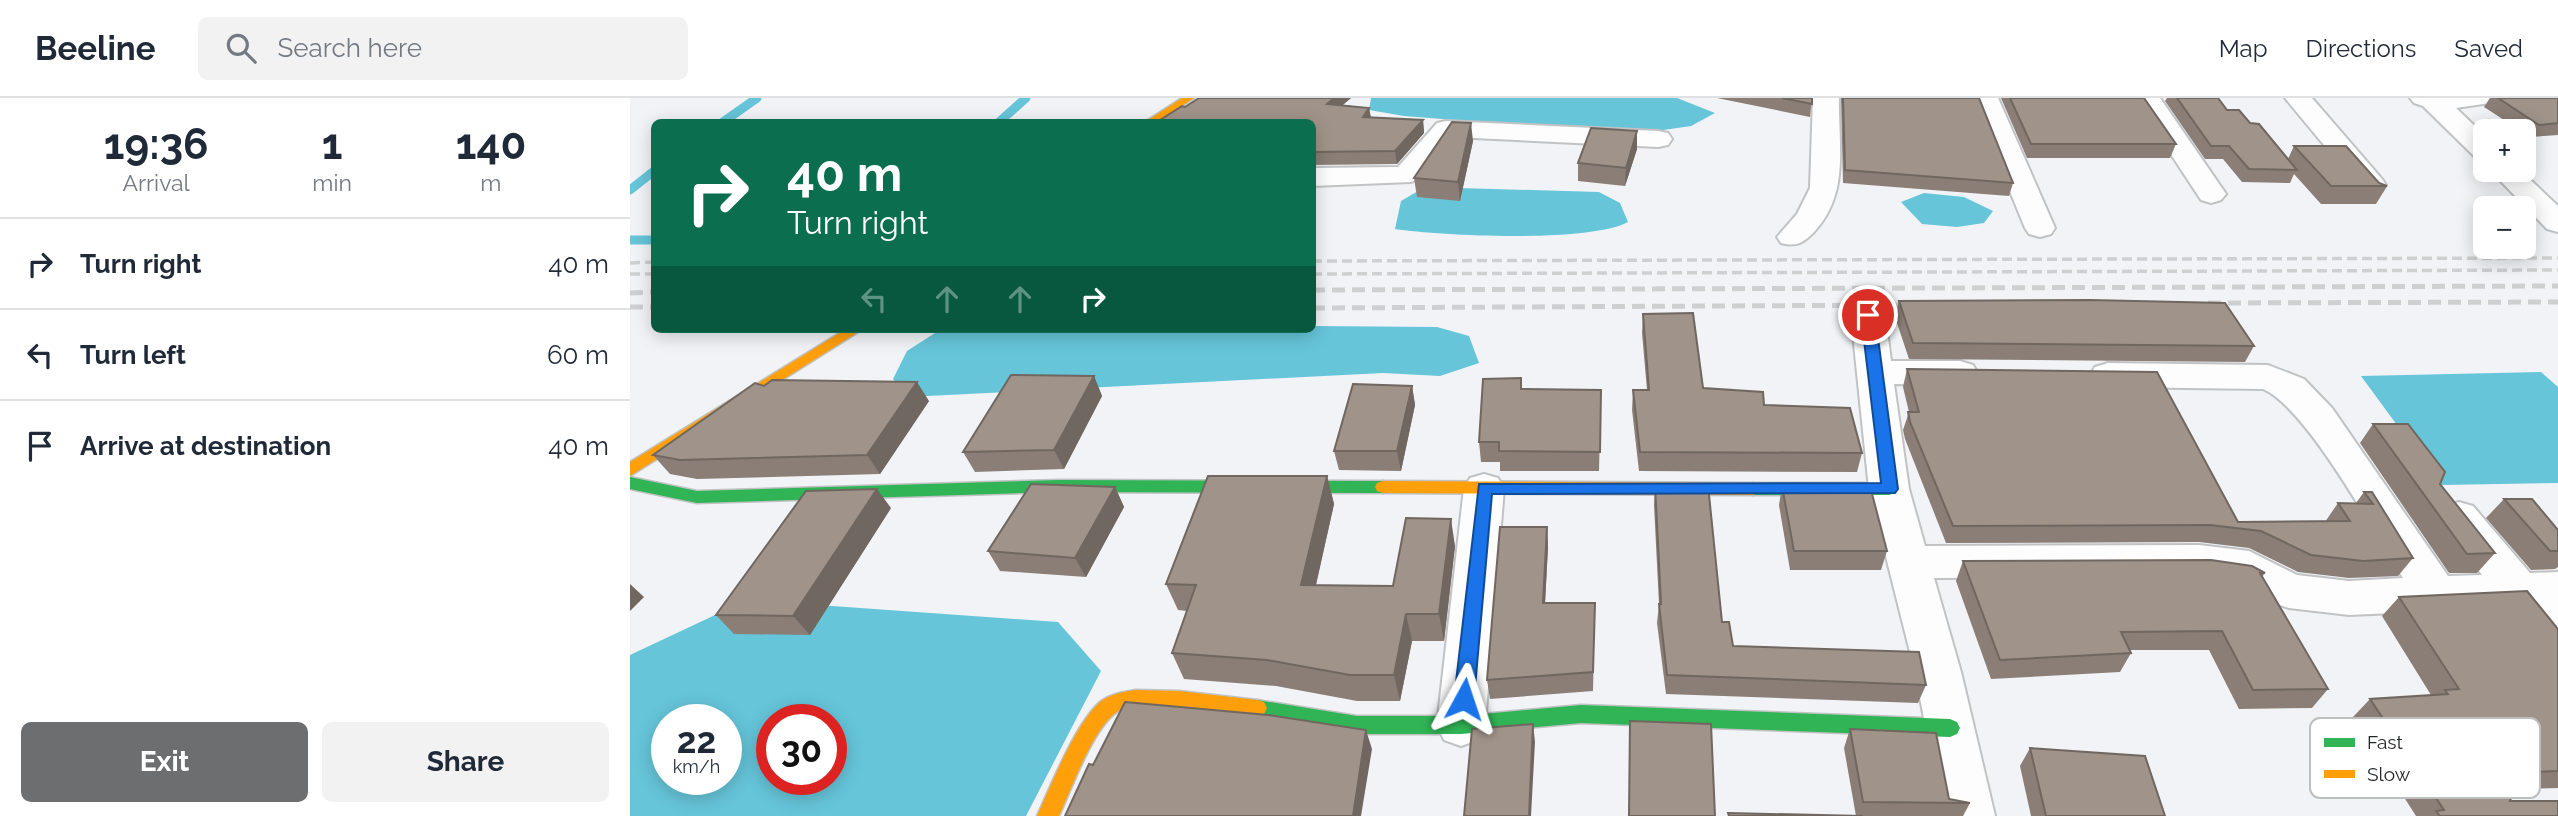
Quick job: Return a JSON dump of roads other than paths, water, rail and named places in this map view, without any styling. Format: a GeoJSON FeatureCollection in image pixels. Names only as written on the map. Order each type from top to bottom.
{"type":"FeatureCollection","features":[{"type":"Feature","properties":{"kind":"street"},"geometry":{"type":"LineString","coordinates":[[1155,119],[1189,98]]}},
{"type":"Feature","properties":{"kind":"street"},"geometry":{"type":"LineString","coordinates":[[1792,237],[1812,218],[1829,173],[1824,122],[1826,98]]}},
{"type":"Feature","properties":{"kind":"street"},"geometry":{"type":"LineString","coordinates":[[1985,98],[2040,228]]}},
{"type":"Feature","properties":{"kind":"street"},"geometry":{"type":"LineString","coordinates":[[2147,98],[2211,194]]}},
{"type":"Feature","properties":{"kind":"street"},"geometry":{"type":"LineString","coordinates":[[2298,98],[2380,194]]}},
{"type":"Feature","properties":{"kind":"street"},"geometry":{"type":"LineString","coordinates":[[2423,98],[2461,101],[2481,98]]}},
{"type":"Feature","properties":{"kind":"street"},"geometry":{"type":"LineString","coordinates":[[2430,98],[2473,139]]}},
{"type":"Feature","properties":{"kind":"street"},"geometry":{"type":"LineString","coordinates":[[1316,177],[1401,177],[1408,173],[1446,129],[1658,139]]}},
{"type":"Feature","properties":{"kind":"street"},"geometry":{"type":"LineString","coordinates":[[2516,182],[2558,223]]}},
{"type":"Feature","properties":{"kind":"street"},"geometry":{"type":"LineString","coordinates":[[1868,315],[1889,489],[1950,728],[1969,816]]}},
{"type":"Feature","properties":{"kind":"street"},"geometry":{"type":"LineString","coordinates":[[630,471],[850,333]]}},
{"type":"Feature","properties":{"kind":"street"},"geometry":{"type":"LineString","coordinates":[[1874,372],[1998,374]]}},
{"type":"Feature","properties":{"kind":"street"},"geometry":{"type":"LineString","coordinates":[[2080,375],[2268,377],[2291,387],[2319,417],[2436,594]]}},
{"type":"Feature","properties":{"kind":"street"},"geometry":{"type":"LineString","coordinates":[[630,483],[698,497],[1059,486],[1889,489]]}},
{"type":"Feature","properties":{"kind":"street"},"geometry":{"type":"LineString","coordinates":[[1461,725],[1484,488]]}},
{"type":"Feature","properties":{"kind":"street"},"geometry":{"type":"LineString","coordinates":[[2446,502],[2539,590],[2558,637]]}},
{"type":"Feature","properties":{"kind":"street"},"geometry":{"type":"LineString","coordinates":[[1907,562],[2199,561],[2249,568],[2289,591],[2349,598],[2539,590]]}},
{"type":"Feature","properties":{"kind":"street"},"geometry":{"type":"LineString","coordinates":[[1048,816],[1096,722],[1110,705],[1135,698],[1276,710],[1357,725],[1461,725],[1581,714],[1950,728]]}},
{"type":"Feature","properties":{"kind":"water"},"geometry":{"type":"Polygon","coordinates":[[[1371,98],[1677,98],[1715,113],[1691,126],[1636,134],[1404,116],[1369,110],[1371,98]]]}},
{"type":"Feature","properties":{"kind":"water"},"geometry":{"type":"Polygon","coordinates":[[[1425,187],[1599,192],[1620,203],[1628,222],[1609,229],[1550,235],[1446,234],[1395,229],[1401,201],[1425,187]]]}},
{"type":"Feature","properties":{"kind":"water"},"geometry":{"type":"Polygon","coordinates":[[[1924,193],[1964,197],[1993,211],[1984,223],[1957,227],[1922,224],[1901,202],[1924,193]]]}},
{"type":"Feature","properties":{"kind":"water"},"geometry":{"type":"Polygon","coordinates":[[[1316,326],[1437,327],[1469,336],[1479,363],[1440,376],[1383,373],[907,397],[893,379],[907,351],[935,333],[1316,333],[1316,326]]]}},
{"type":"Feature","properties":{"kind":"water"},"geometry":{"type":"Polygon","coordinates":[[[2541,372],[2558,387],[2558,483],[2441,485],[2361,376],[2541,372]]]}},
{"type":"Feature","properties":{"kind":"water"},"geometry":{"type":"Polygon","coordinates":[[[747,600],[1058,622],[1101,671],[1026,816],[630,816],[630,655],[747,600]]]}},
{"type":"Feature","properties":{"kind":"waterway"},"geometry":{"type":"LineString","coordinates":[[727,119],[757,98]]}},
{"type":"Feature","properties":{"kind":"waterway"},"geometry":{"type":"LineString","coordinates":[[1002,119],[1026,98]]}},
{"type":"Feature","properties":{"kind":"waterway"},"geometry":{"type":"LineString","coordinates":[[630,190],[651,173]]}},
{"type":"Feature","properties":{"kind":"waterway"},"geometry":{"type":"LineString","coordinates":[[630,240],[651,240]]}},
{"type":"Feature","properties":{"kind":"railway"},"geometry":{"type":"LineString","coordinates":[[1316,261],[2558,258]]}},
{"type":"Feature","properties":{"kind":"railway"},"geometry":{"type":"LineString","coordinates":[[630,263],[651,262]]}},
{"type":"Feature","properties":{"kind":"railway"},"geometry":{"type":"LineString","coordinates":[[1316,274],[2558,270]]}},
{"type":"Feature","properties":{"kind":"railway"},"geometry":{"type":"LineString","coordinates":[[630,274],[651,274]]}},
{"type":"Feature","properties":{"kind":"railway"},"geometry":{"type":"LineString","coordinates":[[1316,290],[2558,286]]}},
{"type":"Feature","properties":{"kind":"railway"},"geometry":{"type":"LineString","coordinates":[[630,293],[651,292]]}},
{"type":"Feature","properties":{"kind":"railway"},"geometry":{"type":"LineString","coordinates":[[2208,303],[2558,302]]}},
{"type":"Feature","properties":{"kind":"railway"},"geometry":{"type":"LineString","coordinates":[[1316,308],[1918,305]]}},
{"type":"Feature","properties":{"kind":"railway"},"geometry":{"type":"LineString","coordinates":[[630,307],[651,307]]}}]}
